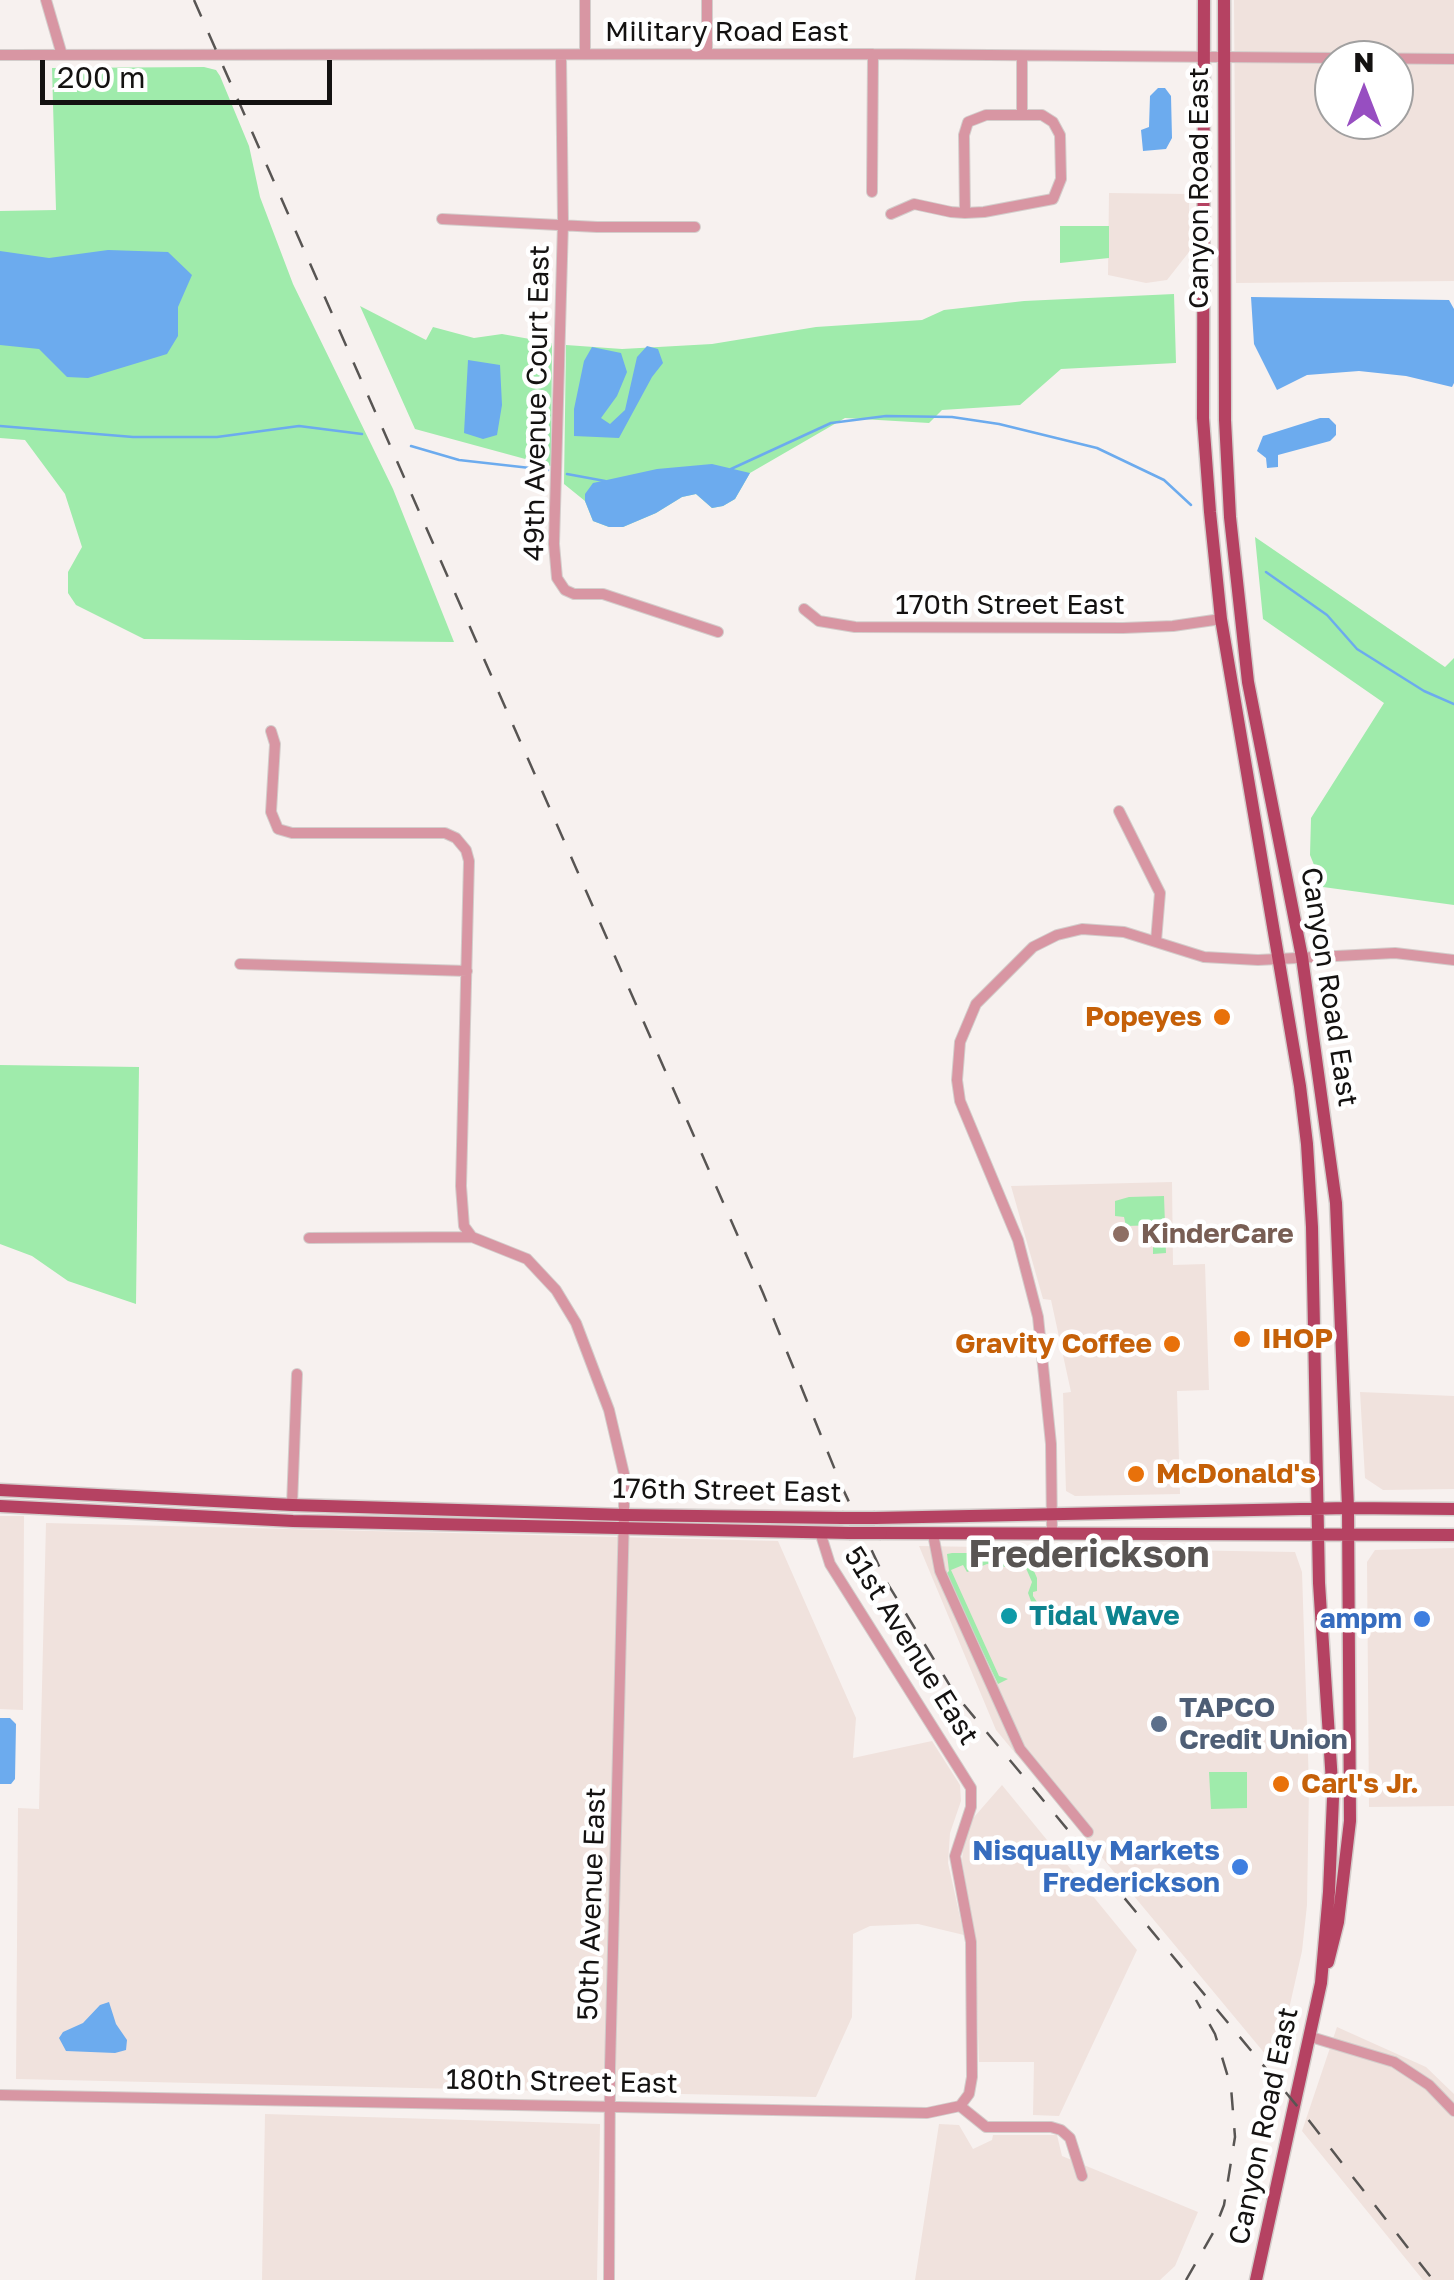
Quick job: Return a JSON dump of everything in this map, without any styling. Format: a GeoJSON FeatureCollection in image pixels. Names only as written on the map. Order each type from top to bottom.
{"type":"FeatureCollection","features":[{"type":"Feature","properties":{"kind":"main road","name":"Canyon Road East"},"geometry":{"type":"LineString","coordinates":[[1204,0],[1203,418],[1221,619],[1307,1144],[1319,1583],[1333,1798],[1321,1983]]}},
{"type":"Feature","properties":{"kind":"main road","name":"Canyon Road East"},"geometry":{"type":"LineString","coordinates":[[1224,0],[1225,420],[1230,517],[1248,682],[1302,957],[1336,1203],[1348,1508],[1350,1821],[1338,1922],[1256,2280]]}},
{"type":"Feature","properties":{"kind":"main road"},"geometry":{"type":"LineString","coordinates":[[1221,619],[1232,626],[1248,682]]}},
{"type":"Feature","properties":{"kind":"main road","name":"176th Street East"},"geometry":{"type":"LineString","coordinates":[[0,1490],[849,1533],[1454,1535]]}},
{"type":"Feature","properties":{"kind":"main road"},"geometry":{"type":"LineString","coordinates":[[162,1512],[166,1506],[252,1508],[272,1504]]}},
{"type":"Feature","properties":{"kind":"main road","name":"176th Street East"},"geometry":{"type":"LineString","coordinates":[[0,1506],[292,1521],[624,1522],[1319,1508],[1454,1509]]}},
{"type":"Feature","properties":{"kind":"street"},"geometry":{"type":"LineString","coordinates":[[46,0],[62,55]]}},
{"type":"Feature","properties":{"kind":"street"},"geometry":{"type":"LineString","coordinates":[[585,0],[585,54]]}},
{"type":"Feature","properties":{"kind":"street"},"geometry":{"type":"LineString","coordinates":[[706,54],[707,0]]}},
{"type":"Feature","properties":{"kind":"street"},"geometry":{"type":"LineString","coordinates":[[872,192],[873,54]]}},
{"type":"Feature","properties":{"kind":"street","name":"Military Road East"},"geometry":{"type":"LineString","coordinates":[[0,55],[873,54],[1454,59]]}},
{"type":"Feature","properties":{"kind":"street","name":"49th Avenue Court East"},"geometry":{"type":"LineString","coordinates":[[561,55],[563,223],[554,544],[557,578],[565,590],[574,594],[603,594],[718,632]]}},
{"type":"Feature","properties":{"kind":"street"},"geometry":{"type":"LineString","coordinates":[[1022,56],[1022,115]]}},
{"type":"Feature","properties":{"kind":"street"},"geometry":{"type":"LineString","coordinates":[[891,214],[914,204],[966,212],[995,211],[1053,199],[1060,179],[1060,134],[1054,122],[1042,115],[972,119],[964,135],[966,212]]}},
{"type":"Feature","properties":{"kind":"street"},"geometry":{"type":"LineString","coordinates":[[442,219],[694,227]]}},
{"type":"Feature","properties":{"kind":"street","name":"170th Street East"},"geometry":{"type":"LineString","coordinates":[[804,609],[819,621],[854,627],[1123,628],[1221,619]]}},
{"type":"Feature","properties":{"kind":"street"},"geometry":{"type":"LineString","coordinates":[[271,732],[275,744],[271,812],[276,827],[292,834],[435,832],[461,842],[468,861],[462,1186],[464,1226],[472,1237]]}},
{"type":"Feature","properties":{"kind":"street"},"geometry":{"type":"LineString","coordinates":[[1119,811],[1160,893],[1156,941]]}},
{"type":"Feature","properties":{"kind":"street"},"geometry":{"type":"LineString","coordinates":[[1052,1533],[1051,1444],[1038,1318],[1018,1240],[966,1120],[957,1080],[960,1042],[976,1004],[1033,946],[1082,929],[1124,932],[1204,957],[1395,953],[1454,960]]}},
{"type":"Feature","properties":{"kind":"street"},"geometry":{"type":"LineString","coordinates":[[240,964],[466,971]]}},
{"type":"Feature","properties":{"kind":"street"},"geometry":{"type":"LineString","coordinates":[[995,964],[1004,974]]}},
{"type":"Feature","properties":{"kind":"street"},"geometry":{"type":"LineString","coordinates":[[309,1238],[472,1237]]}},
{"type":"Feature","properties":{"kind":"street","name":"50th Avenue East"},"geometry":{"type":"LineString","coordinates":[[472,1237],[533,1264],[556,1290],[576,1322],[609,1410],[624,1474],[608,2280]]}},
{"type":"Feature","properties":{"kind":"street"},"geometry":{"type":"LineString","coordinates":[[292,1505],[297,1374]]}},
{"type":"Feature","properties":{"kind":"street","name":"51st Avenue East"},"geometry":{"type":"LineString","coordinates":[[820,1532],[830,1564],[968,1781],[972,1807],[955,1856],[971,1942],[972,2077],[969,2094],[960,2106]]}},
{"type":"Feature","properties":{"kind":"street"},"geometry":{"type":"LineString","coordinates":[[932,1534],[940,1571],[1020,1748],[1088,1832]]}},
{"type":"Feature","properties":{"kind":"street"},"geometry":{"type":"LineString","coordinates":[[1311,2037],[1394,2062],[1429,2085],[1454,2111]]}},
{"type":"Feature","properties":{"kind":"street","name":"180th Street East"},"geometry":{"type":"LineString","coordinates":[[0,2095],[927,2112],[960,2106]]}},
{"type":"Feature","properties":{"kind":"street"},"geometry":{"type":"LineString","coordinates":[[960,2106],[986,2127],[1061,2130],[1070,2138],[1082,2176]]}},
{"type":"Feature","properties":{"kind":"shaded area"},"geometry":{"type":"Polygon","coordinates":[[[1234,0],[1454,0],[1454,281],[1236,283],[1234,0]]]}},
{"type":"Feature","properties":{"kind":"shaded area"},"geometry":{"type":"Polygon","coordinates":[[[1109,193],[1189,194],[1189,252],[1167,280],[1146,283],[1108,275],[1109,193]]]}},
{"type":"Feature","properties":{"kind":"shaded area"},"geometry":{"type":"Polygon","coordinates":[[[1172,1182],[1173,1265],[1205,1264],[1209,1390],[1177,1391],[1180,1494],[1075,1496],[1066,1491],[1063,1393],[1071,1392],[1051,1300],[1043,1299],[1011,1186],[1172,1182]]]}},
{"type":"Feature","properties":{"kind":"shaded area"},"geometry":{"type":"Polygon","coordinates":[[[1360,1392],[1454,1396],[1454,1489],[1383,1490],[1365,1478],[1360,1392]]]}},
{"type":"Feature","properties":{"kind":"shaded area"},"geometry":{"type":"Polygon","coordinates":[[[0,1516],[24,1516],[23,1710],[0,1709],[0,1516]]]}},
{"type":"Feature","properties":{"kind":"shaded area"},"geometry":{"type":"Polygon","coordinates":[[[46,1523],[778,1541],[856,1718],[853,1758],[932,1741],[960,1785],[961,1801],[950,1833],[948,1863],[964,1935],[918,1924],[870,1926],[853,1934],[852,2017],[816,2097],[16,2079],[18,1808],[39,1809],[46,1523]]]}},
{"type":"Feature","properties":{"kind":"shaded area"},"geometry":{"type":"Polygon","coordinates":[[[919,1546],[1295,1552],[1302,1572],[1309,1786],[1307,1905],[1302,1951],[1276,2067],[996,1730],[919,1546]]]}},
{"type":"Feature","properties":{"kind":"shaded area"},"geometry":{"type":"Polygon","coordinates":[[[1454,1548],[1454,1806],[1369,1807],[1367,1562],[1375,1550],[1454,1548]]]}},
{"type":"Feature","properties":{"kind":"shaded area"},"geometry":{"type":"Polygon","coordinates":[[[1002,1785],[1137,1950],[1059,2116],[1033,2115],[1034,2062],[979,2062],[975,1944],[962,1860],[968,1824],[1002,1785]]]}},
{"type":"Feature","properties":{"kind":"shaded area"},"geometry":{"type":"Polygon","coordinates":[[[1337,2027],[1426,2067],[1454,2094],[1454,2280],[1423,2280],[1302,2131],[1337,2027]]]}},
{"type":"Feature","properties":{"kind":"shaded area"},"geometry":{"type":"Polygon","coordinates":[[[265,2114],[600,2124],[597,2280],[262,2280],[265,2114]]]}},
{"type":"Feature","properties":{"kind":"shaded area"},"geometry":{"type":"Polygon","coordinates":[[[939,2124],[959,2125],[973,2149],[992,2140],[993,2135],[1057,2135],[1062,2156],[1198,2212],[1175,2266],[1160,2280],[915,2280],[939,2124]]]}},
{"type":"Feature","properties":{"kind":"green space"},"geometry":{"type":"Polygon","coordinates":[[[52,68],[216,70],[220,76],[249,146],[260,197],[293,284],[393,489],[454,642],[144,639],[76,605],[68,593],[68,572],[82,547],[65,494],[25,440],[0,438],[0,211],[56,210],[52,68]]]}},
{"type":"Feature","properties":{"kind":"green space"},"geometry":{"type":"Polygon","coordinates":[[[1060,226],[1109,226],[1109,258],[1060,263],[1060,226]]]}},
{"type":"Feature","properties":{"kind":"green space"},"geometry":{"type":"Polygon","coordinates":[[[1174,294],[1176,363],[1061,369],[1020,405],[942,410],[929,423],[845,418],[750,473],[735,499],[723,506],[712,508],[696,494],[682,497],[623,527],[609,527],[593,521],[585,501],[564,484],[566,345],[622,349],[712,344],[816,327],[922,320],[944,310],[1024,301],[1174,294]]]}},
{"type":"Feature","properties":{"kind":"green space"},"geometry":{"type":"Polygon","coordinates":[[[360,306],[426,340],[433,327],[474,338],[502,334],[552,343],[551,466],[415,429],[360,306]]]}},
{"type":"Feature","properties":{"kind":"green space"},"geometry":{"type":"Polygon","coordinates":[[[1255,537],[1445,667],[1454,658],[1454,905],[1323,887],[1310,855],[1311,818],[1384,703],[1263,619],[1255,537]]]}},
{"type":"Feature","properties":{"kind":"green space"},"geometry":{"type":"Polygon","coordinates":[[[0,1065],[139,1067],[136,1304],[68,1281],[32,1256],[0,1244],[0,1065]]]}},
{"type":"Feature","properties":{"kind":"green space"},"geometry":{"type":"Polygon","coordinates":[[[1164,1196],[1166,1253],[1153,1254],[1153,1242],[1160,1241],[1159,1225],[1126,1226],[1124,1217],[1115,1216],[1115,1201],[1164,1196]]]}},
{"type":"Feature","properties":{"kind":"green space"},"geometry":{"type":"Polygon","coordinates":[[[1017,1553],[1037,1578],[1033,1596],[1042,1631],[1028,1593],[1032,1582],[1025,1566],[1018,1569],[987,1564],[967,1572],[963,1565],[951,1570],[999,1676],[1008,1679],[998,1684],[946,1574],[947,1554],[1017,1553]]]}},
{"type":"Feature","properties":{"kind":"green space"},"geometry":{"type":"Polygon","coordinates":[[[1209,1772],[1247,1772],[1247,1808],[1211,1809],[1209,1772]]]}},
{"type":"Feature","properties":{"kind":"water"},"geometry":{"type":"Polygon","coordinates":[[[1158,88],[1165,88],[1171,96],[1172,138],[1166,149],[1143,151],[1141,130],[1149,127],[1150,96],[1158,88]]]}},
{"type":"Feature","properties":{"kind":"water"},"geometry":{"type":"Polygon","coordinates":[[[108,250],[168,252],[192,275],[178,307],[178,336],[167,354],[88,378],[67,377],[39,349],[0,345],[0,251],[49,258],[108,250]]]}},
{"type":"Feature","properties":{"kind":"water"},"geometry":{"type":"Polygon","coordinates":[[[1251,297],[1449,300],[1454,309],[1454,383],[1452,387],[1406,376],[1359,371],[1307,375],[1277,390],[1254,344],[1251,297]]]}},
{"type":"Feature","properties":{"kind":"water"},"geometry":{"type":"Polygon","coordinates":[[[647,346],[658,349],[663,363],[619,438],[574,436],[574,409],[584,361],[592,347],[621,353],[627,372],[617,396],[601,418],[610,424],[625,410],[637,357],[647,346]]]}},
{"type":"Feature","properties":{"kind":"water"},"geometry":{"type":"Polygon","coordinates":[[[468,360],[500,365],[502,405],[497,435],[483,439],[464,433],[468,360]]]}},
{"type":"Feature","properties":{"kind":"water"},"geometry":{"type":"Polygon","coordinates":[[[1329,418],[1336,425],[1336,435],[1330,441],[1278,455],[1278,467],[1267,468],[1266,458],[1257,451],[1263,436],[1329,418]]]}},
{"type":"Feature","properties":{"kind":"water"},"geometry":{"type":"Polygon","coordinates":[[[712,464],[750,473],[735,499],[723,506],[712,508],[696,494],[682,497],[623,527],[609,527],[593,521],[585,501],[593,483],[657,469],[712,464]]]}},
{"type":"Feature","properties":{"kind":"water"},"geometry":{"type":"Polygon","coordinates":[[[0,1718],[10,1718],[16,1724],[15,1779],[11,1784],[0,1784],[0,1718]]]}},
{"type":"Feature","properties":{"kind":"water"},"geometry":{"type":"Polygon","coordinates":[[[109,2002],[116,2024],[127,2040],[126,2050],[66,2051],[59,2038],[63,2032],[83,2023],[100,2005],[109,2002]]]}},
{"type":"Feature","properties":{"kind":"waterway"},"geometry":{"type":"LineString","coordinates":[[731,469],[831,423],[886,416],[952,417],[1097,448],[1164,480],[1191,505]]}},
{"type":"Feature","properties":{"kind":"waterway"},"geometry":{"type":"LineString","coordinates":[[0,426],[133,437],[217,437],[299,426],[362,434]]}},
{"type":"Feature","properties":{"kind":"waterway"},"geometry":{"type":"LineString","coordinates":[[411,446],[459,460],[548,470]]}},
{"type":"Feature","properties":{"kind":"waterway"},"geometry":{"type":"LineString","coordinates":[[567,474],[605,481]]}},
{"type":"Feature","properties":{"kind":"waterway"},"geometry":{"type":"LineString","coordinates":[[1266,572],[1327,615],[1357,649],[1424,691],[1454,704]]}},
{"type":"Feature","properties":{"kind":"railway"},"geometry":{"type":"LineString","coordinates":[[194,0],[886,1581],[955,1694],[1307,2118],[1433,2280]]}},
{"type":"Feature","properties":{"kind":"railway"},"geometry":{"type":"LineString","coordinates":[[1186,2280],[1224,2205],[1235,2137],[1231,2087],[1215,2034],[1196,2000]]}},
{"type":"Feature","properties":{"kind":"place","name":"Popeyes"},"geometry":{"type":"Point","coordinates":[1222,1017]}},
{"type":"Feature","properties":{"kind":"place","name":"KinderCare"},"geometry":{"type":"Point","coordinates":[1121,1234]}},
{"type":"Feature","properties":{"kind":"place","name":"IHOP"},"geometry":{"type":"Point","coordinates":[1242,1339]}},
{"type":"Feature","properties":{"kind":"place","name":"Gravity Coffee"},"geometry":{"type":"Point","coordinates":[1172,1344]}},
{"type":"Feature","properties":{"kind":"place","name":"McDonald's"},"geometry":{"type":"Point","coordinates":[1136,1474]}},
{"type":"Feature","properties":{"kind":"place","name":"Tidal Wave"},"geometry":{"type":"Point","coordinates":[1009,1616]}},
{"type":"Feature","properties":{"kind":"place","name":"ampm"},"geometry":{"type":"Point","coordinates":[1422,1619]}},
{"type":"Feature","properties":{"kind":"place","name":"TAPCO Credit Union"},"geometry":{"type":"Point","coordinates":[1159,1724]}},
{"type":"Feature","properties":{"kind":"place","name":"Carl's Jr."},"geometry":{"type":"Point","coordinates":[1281,1784]}},
{"type":"Feature","properties":{"kind":"place","name":"Nisqually Markets Frederickson"},"geometry":{"type":"Point","coordinates":[1240,1867]}},
{"type":"Feature","properties":{"kind":"district","name":"Frederickson"},"geometry":{"type":"Point","coordinates":[1089,1555]}}]}
